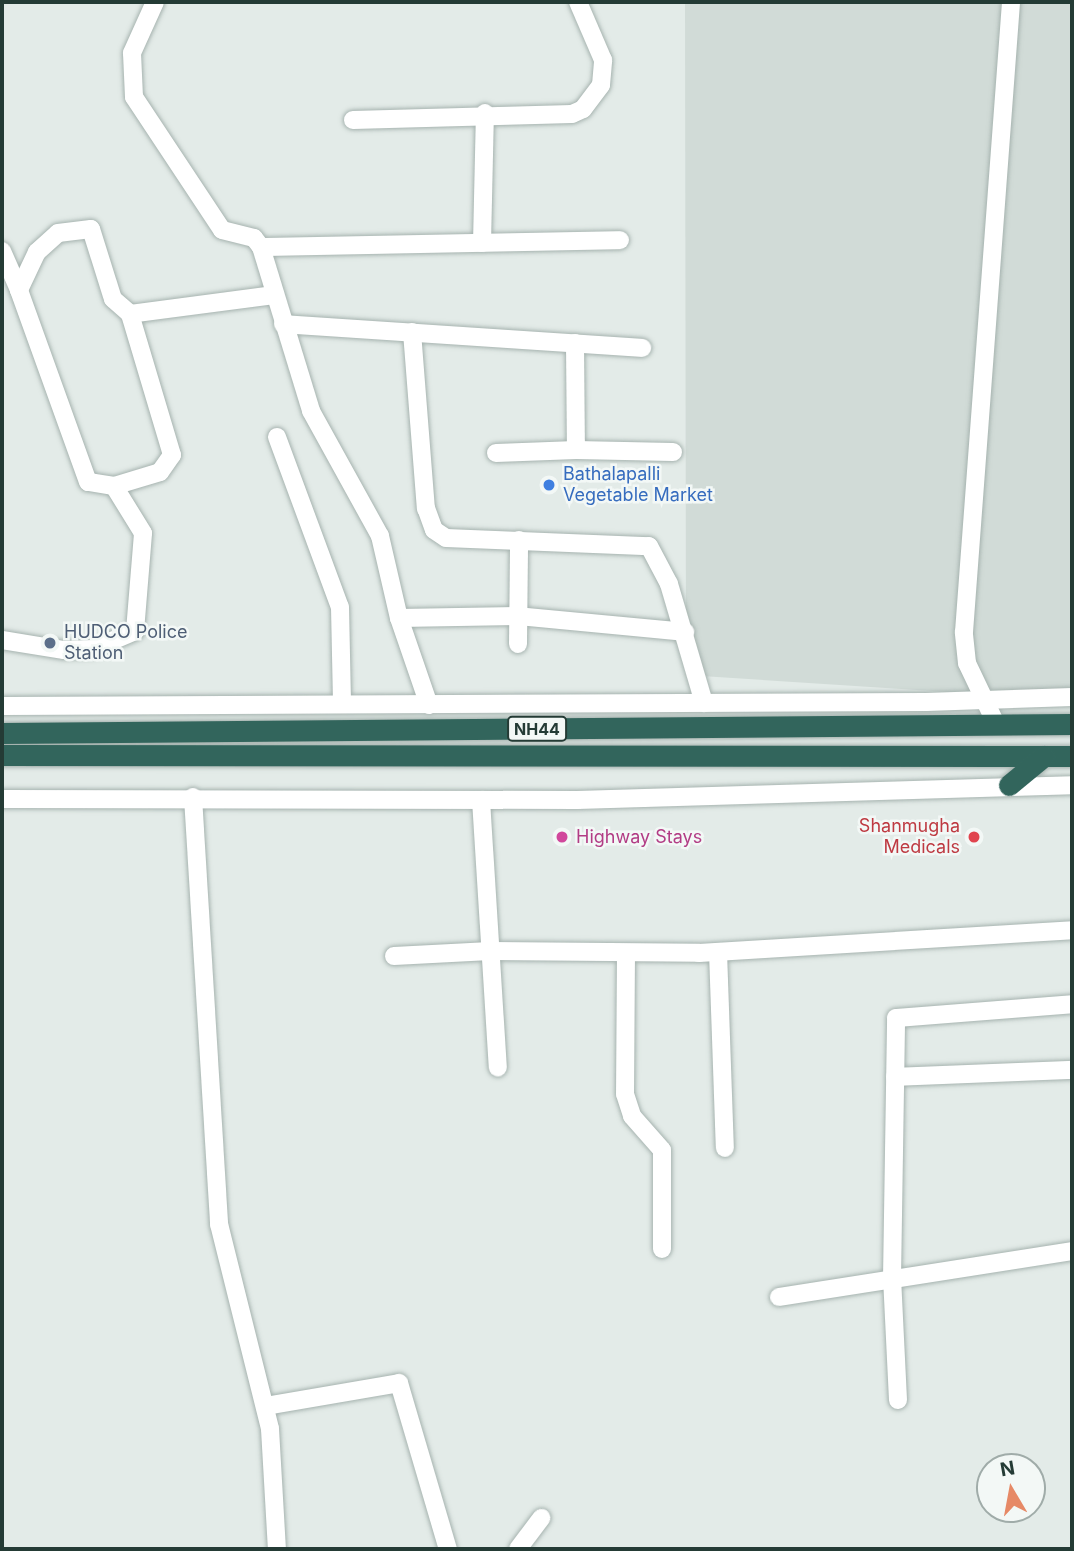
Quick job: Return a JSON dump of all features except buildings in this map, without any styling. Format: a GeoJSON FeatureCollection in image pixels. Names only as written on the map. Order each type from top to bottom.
{"type":"FeatureCollection","features":[{"type":"Feature","properties":{"kind":"highway","name":"NH44"},"geometry":{"type":"LineString","coordinates":[[2,733],[1072,724]]}},
{"type":"Feature","properties":{"kind":"highway","name":"NH44"},"geometry":{"type":"LineString","coordinates":[[2,755],[1072,756]]}},
{"type":"Feature","properties":{"kind":"highway"},"geometry":{"type":"LineString","coordinates":[[1009,785],[1044,757]]}},
{"type":"Feature","properties":{"kind":"street"},"geometry":{"type":"LineString","coordinates":[[155,2],[132,53],[134,97],[212,219],[222,230],[254,238],[261,247],[311,411],[380,536],[399,618],[429,705]]}},
{"type":"Feature","properties":{"kind":"street"},"geometry":{"type":"LineString","coordinates":[[353,120],[485,113],[572,114],[593,100],[603,75],[603,60],[578,2]]}},
{"type":"Feature","properties":{"kind":"street"},"geometry":{"type":"LineString","coordinates":[[997,726],[967,663],[964,632],[1011,2]]}},
{"type":"Feature","properties":{"kind":"street"},"geometry":{"type":"LineString","coordinates":[[482,243],[485,113]]}},
{"type":"Feature","properties":{"kind":"street"},"geometry":{"type":"LineString","coordinates":[[2,251],[19,290],[88,482],[114,486],[160,472],[172,455],[130,314],[113,299],[91,229],[58,233],[37,252],[19,290]]}},
{"type":"Feature","properties":{"kind":"street"},"geometry":{"type":"LineString","coordinates":[[261,247],[620,240]]}},
{"type":"Feature","properties":{"kind":"street"},"geometry":{"type":"LineString","coordinates":[[130,314],[275,295]]}},
{"type":"Feature","properties":{"kind":"street"},"geometry":{"type":"LineString","coordinates":[[283,324],[642,348]]}},
{"type":"Feature","properties":{"kind":"street"},"geometry":{"type":"LineString","coordinates":[[412,332],[429,520],[446,538],[649,546],[659,559],[685,632],[704,703]]}},
{"type":"Feature","properties":{"kind":"street"},"geometry":{"type":"LineString","coordinates":[[575,343],[576,450]]}},
{"type":"Feature","properties":{"kind":"street"},"geometry":{"type":"LineString","coordinates":[[277,437],[341,607],[342,704]]}},
{"type":"Feature","properties":{"kind":"street"},"geometry":{"type":"LineString","coordinates":[[496,453],[576,450],[673,452]]}},
{"type":"Feature","properties":{"kind":"street"},"geometry":{"type":"LineString","coordinates":[[2,640],[64,650],[93,649],[135,631],[143,533],[114,486]]}},
{"type":"Feature","properties":{"kind":"street"},"geometry":{"type":"LineString","coordinates":[[518,644],[519,540]]}},
{"type":"Feature","properties":{"kind":"street"},"geometry":{"type":"LineString","coordinates":[[399,618],[517,616],[685,632]]}},
{"type":"Feature","properties":{"kind":"street"},"geometry":{"type":"LineString","coordinates":[[2,706],[704,703],[1072,696]]}},
{"type":"Feature","properties":{"kind":"street"},"geometry":{"type":"LineString","coordinates":[[2,799],[193,797],[481,800],[1072,785]]}},
{"type":"Feature","properties":{"kind":"street"},"geometry":{"type":"LineString","coordinates":[[193,797],[219,1224],[265,1406],[277,1549]]}},
{"type":"Feature","properties":{"kind":"street"},"geometry":{"type":"LineString","coordinates":[[481,800],[498,1067]]}},
{"type":"Feature","properties":{"kind":"street"},"geometry":{"type":"LineString","coordinates":[[394,956],[490,951],[718,952],[1072,930]]}},
{"type":"Feature","properties":{"kind":"street"},"geometry":{"type":"LineString","coordinates":[[718,952],[725,1148]]}},
{"type":"Feature","properties":{"kind":"street"},"geometry":{"type":"LineString","coordinates":[[626,953],[625,1094],[632,1116],[662,1150],[662,1249]]}},
{"type":"Feature","properties":{"kind":"street"},"geometry":{"type":"LineString","coordinates":[[898,1400],[892,1279],[896,1018],[1072,1004]]}},
{"type":"Feature","properties":{"kind":"street"},"geometry":{"type":"LineString","coordinates":[[895,1077],[1072,1070]]}},
{"type":"Feature","properties":{"kind":"street"},"geometry":{"type":"LineString","coordinates":[[779,1297],[1072,1251]]}},
{"type":"Feature","properties":{"kind":"street"},"geometry":{"type":"LineString","coordinates":[[265,1406],[399,1383],[448,1549]]}},
{"type":"Feature","properties":{"kind":"street"},"geometry":{"type":"LineString","coordinates":[[518,1549],[541,1518]]}},
{"type":"Feature","properties":{"kind":"shaded area"},"geometry":{"type":"Polygon","coordinates":[[[685,2],[1072,2],[1072,700],[686,675],[685,2]]]}},
{"type":"Feature","properties":{"kind":"place","name":"Bathalapalli Vegetable Market"},"geometry":{"type":"Point","coordinates":[549,485]}},
{"type":"Feature","properties":{"kind":"place","name":"HUDCO Police Station"},"geometry":{"type":"Point","coordinates":[50,643]}},
{"type":"Feature","properties":{"kind":"place","name":"Highway Stays"},"geometry":{"type":"Point","coordinates":[562,837]}},
{"type":"Feature","properties":{"kind":"place","name":"Shanmugha Medicals"},"geometry":{"type":"Point","coordinates":[974,837]}}]}
